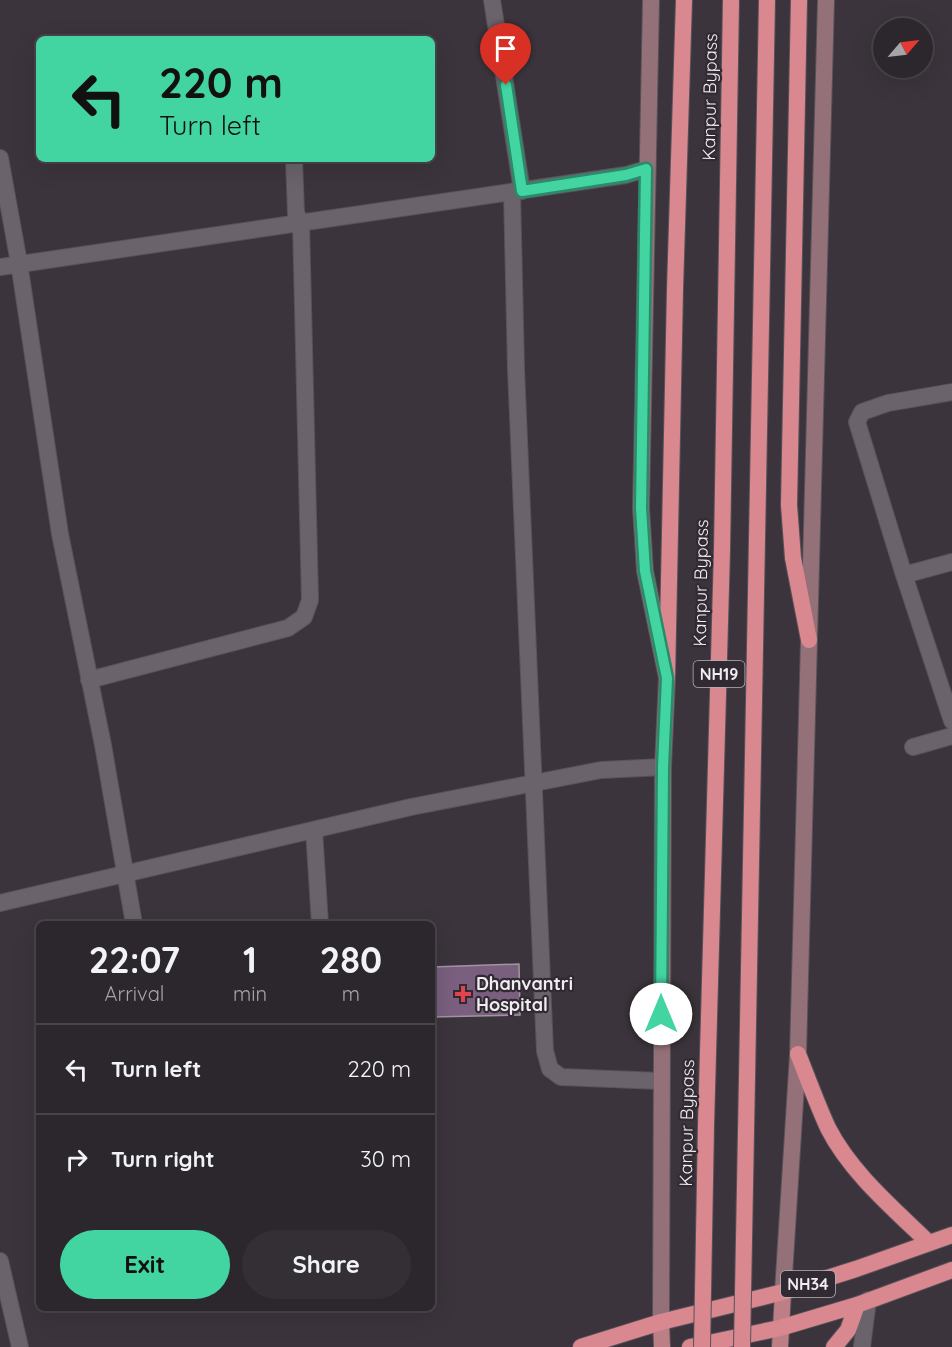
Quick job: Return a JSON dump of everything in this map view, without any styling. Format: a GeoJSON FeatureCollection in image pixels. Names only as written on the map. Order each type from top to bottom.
{"type":"FeatureCollection","features":[{"type":"Feature","properties":{"kind":"highway"},"geometry":{"type":"LineString","coordinates":[[667,678],[684,0]]}},
{"type":"Feature","properties":{"kind":"highway","name":"Kanpur Bypass"},"geometry":{"type":"LineString","coordinates":[[702,1347],[722,538],[731,0]]}},
{"type":"Feature","properties":{"kind":"highway","name":"NH19"},"geometry":{"type":"LineString","coordinates":[[742,1347],[767,0]]}},
{"type":"Feature","properties":{"kind":"highway"},"geometry":{"type":"LineString","coordinates":[[799,0],[789,505],[793,558],[809,640]]}},
{"type":"Feature","properties":{"kind":"highway"},"geometry":{"type":"LineString","coordinates":[[798,1054],[829,1129],[850,1162],[929,1243]]}},
{"type":"Feature","properties":{"kind":"highway","name":"NH34"},"geometry":{"type":"LineString","coordinates":[[581,1347],[661,1322],[783,1292],[952,1235]]}},
{"type":"Feature","properties":{"kind":"highway","name":"NH34"},"geometry":{"type":"LineString","coordinates":[[690,1347],[780,1328],[863,1302],[952,1270]]}},
{"type":"Feature","properties":{"kind":"highway"},"geometry":{"type":"LineString","coordinates":[[834,1347],[848,1330],[863,1302]]}},
{"type":"Feature","properties":{"kind":"main road"},"geometry":{"type":"LineString","coordinates":[[651,0],[641,508],[645,571],[667,678],[663,767],[660,1081],[662,1347]]}},
{"type":"Feature","properties":{"kind":"main road"},"geometry":{"type":"LineString","coordinates":[[780,1347],[798,1054],[826,0]]}},
{"type":"Feature","properties":{"kind":"street"},"geometry":{"type":"LineString","coordinates":[[492,0],[517,191],[516,369],[545,1051],[550,1069],[561,1077],[660,1081]]}},
{"type":"Feature","properties":{"kind":"street"},"geometry":{"type":"LineString","coordinates":[[0,158],[19,263],[60,534],[103,745],[133,921]]}},
{"type":"Feature","properties":{"kind":"street"},"geometry":{"type":"LineString","coordinates":[[89,680],[288,628],[304,617],[310,600],[301,223],[296,213],[294,162]]}},
{"type":"Feature","properties":{"kind":"street"},"geometry":{"type":"LineString","coordinates":[[0,267],[626,175],[646,169]]}},
{"type":"Feature","properties":{"kind":"street"},"geometry":{"type":"LineString","coordinates":[[952,392],[888,402],[862,412],[857,422],[952,721]]}},
{"type":"Feature","properties":{"kind":"street"},"geometry":{"type":"LineString","coordinates":[[904,575],[952,561]]}},
{"type":"Feature","properties":{"kind":"street"},"geometry":{"type":"LineString","coordinates":[[913,747],[952,736]]}},
{"type":"Feature","properties":{"kind":"street"},"geometry":{"type":"LineString","coordinates":[[0,903],[411,807],[601,770],[663,767]]}},
{"type":"Feature","properties":{"kind":"street"},"geometry":{"type":"LineString","coordinates":[[314,830],[320,921]]}},
{"type":"Feature","properties":{"kind":"street"},"geometry":{"type":"LineString","coordinates":[[0,1261],[20,1347]]}},
{"type":"Feature","properties":{"kind":"street"},"geometry":{"type":"LineString","coordinates":[[862,1347],[863,1302]]}},
{"type":"Feature","properties":{"kind":"building"},"geometry":{"type":"Polygon","coordinates":[[[519,964],[520,1015],[435,1017],[435,967],[519,964]]]}},
{"type":"Feature","properties":{"kind":"place","name":"Dhanvantri Hospital"},"geometry":{"type":"Point","coordinates":[463,994]}},
{"type":"Feature","properties":{"kind":"route"},"geometry":{"type":"LineString","coordinates":[[506,85],[522,191],[626,175],[646,169],[641,508],[645,571],[667,678],[663,767],[661,1014]]}}]}
